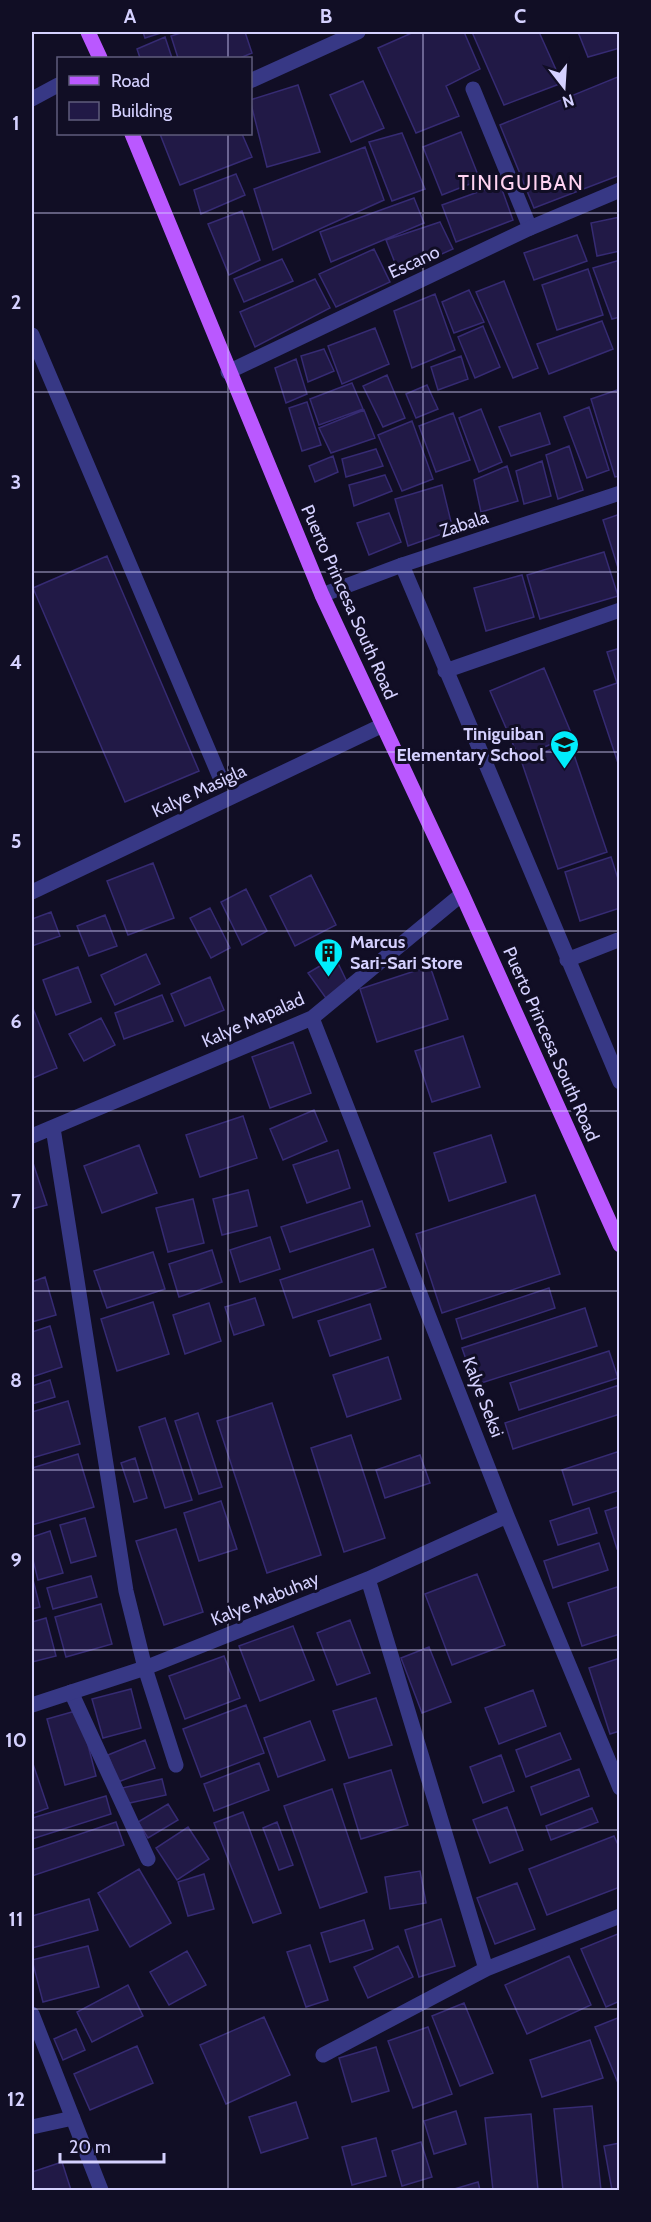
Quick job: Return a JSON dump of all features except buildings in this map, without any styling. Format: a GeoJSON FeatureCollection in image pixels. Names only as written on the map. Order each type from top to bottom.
{"type":"FeatureCollection","features":[{"type":"Feature","properties":{"kind":"main road"},"geometry":{"type":"LineString","coordinates":[[88,32],[100,57]]}},
{"type":"Feature","properties":{"kind":"main road","name":"Puerto Princesa South Road"},"geometry":{"type":"LineString","coordinates":[[133,135],[228,372],[322,595],[462,894],[620,1245]]}},
{"type":"Feature","properties":{"kind":"street"},"geometry":{"type":"LineString","coordinates":[[252,80],[358,32]]}},
{"type":"Feature","properties":{"kind":"street"},"geometry":{"type":"LineString","coordinates":[[32,99],[57,86]]}},
{"type":"Feature","properties":{"kind":"street"},"geometry":{"type":"LineString","coordinates":[[472,90],[530,228]]}},
{"type":"Feature","properties":{"kind":"street","name":"Escano"},"geometry":{"type":"LineString","coordinates":[[228,372],[530,228],[620,190]]}},
{"type":"Feature","properties":{"kind":"street"},"geometry":{"type":"LineString","coordinates":[[32,335],[219,776]]}},
{"type":"Feature","properties":{"kind":"street","name":"Zabala"},"geometry":{"type":"LineString","coordinates":[[322,595],[402,565],[620,493]]}},
{"type":"Feature","properties":{"kind":"street"},"geometry":{"type":"LineString","coordinates":[[402,565],[620,1082]]}},
{"type":"Feature","properties":{"kind":"street"},"geometry":{"type":"LineString","coordinates":[[445,671],[620,610]]}},
{"type":"Feature","properties":{"kind":"street","name":"Kalye Masigla"},"geometry":{"type":"LineString","coordinates":[[32,892],[383,725]]}},
{"type":"Feature","properties":{"kind":"street","name":"Kalye Mapalad"},"geometry":{"type":"LineString","coordinates":[[32,1136],[312,1018],[462,894]]}},
{"type":"Feature","properties":{"kind":"street"},"geometry":{"type":"LineString","coordinates":[[567,960],[618,940]]}},
{"type":"Feature","properties":{"kind":"street","name":"Kalye Seksi"},"geometry":{"type":"LineString","coordinates":[[312,1018],[507,1516],[620,1788]]}},
{"type":"Feature","properties":{"kind":"street"},"geometry":{"type":"LineString","coordinates":[[53,1128],[126,1591],[145,1668],[176,1765]]}},
{"type":"Feature","properties":{"kind":"street","name":"Kalye Mabuhay"},"geometry":{"type":"LineString","coordinates":[[32,1705],[145,1668],[368,1579],[507,1516]]}},
{"type":"Feature","properties":{"kind":"street"},"geometry":{"type":"LineString","coordinates":[[368,1579],[486,1969]]}},
{"type":"Feature","properties":{"kind":"street"},"geometry":{"type":"LineString","coordinates":[[71,1692],[148,1859]]}},
{"type":"Feature","properties":{"kind":"street"},"geometry":{"type":"LineString","coordinates":[[323,2055],[486,1969],[620,1916]]}},
{"type":"Feature","properties":{"kind":"street"},"geometry":{"type":"LineString","coordinates":[[32,2014],[101,2190]]}},
{"type":"Feature","properties":{"kind":"street"},"geometry":{"type":"LineString","coordinates":[[32,2127],[73,2118]]}},
{"type":"Feature","properties":{"kind":"place","name":"Tiniguiban Elementary School"},"geometry":{"type":"Point","coordinates":[565,770]}},
{"type":"Feature","properties":{"kind":"place","name":"Marcus Sari-Sari Store"},"geometry":{"type":"Point","coordinates":[329,978]}},
{"type":"Feature","properties":{"kind":"district","name":"TINIGUIBAN"},"geometry":{"type":"Point","coordinates":[521,182]}}]}
